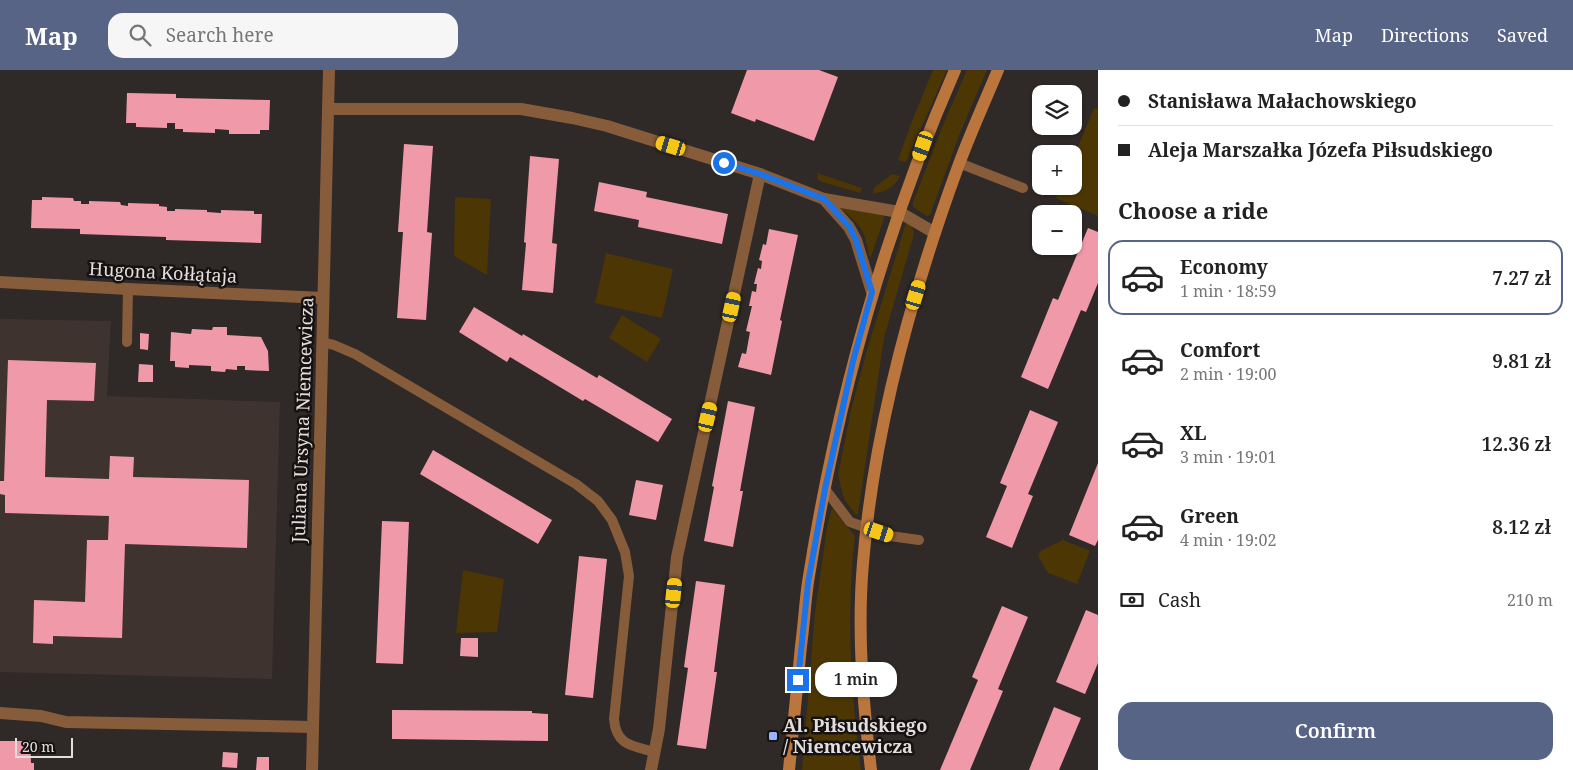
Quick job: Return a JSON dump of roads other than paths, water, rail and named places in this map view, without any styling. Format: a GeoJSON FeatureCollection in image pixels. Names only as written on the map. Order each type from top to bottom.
{"type":"FeatureCollection","features":[{"type":"Feature","properties":{"kind":"street","name":"Juliana Ursyna Niemcewicza"},"geometry":{"type":"LineString","coordinates":[[312,770],[329,70]]}},
{"type":"Feature","properties":{"kind":"street"},"geometry":{"type":"LineString","coordinates":[[789,770],[808,583],[825,489],[853,361],[872,292],[899,212],[928,131],[955,70]]}},
{"type":"Feature","properties":{"kind":"street"},"geometry":{"type":"LineString","coordinates":[[871,770],[863,690],[863,564],[879,445],[888,399],[935,233],[959,163],[998,70]]}},
{"type":"Feature","properties":{"kind":"street"},"geometry":{"type":"LineString","coordinates":[[328,109],[488,108],[521,109],[547,113],[607,126],[760,174],[824,199],[899,212],[935,233]]}},
{"type":"Feature","properties":{"kind":"street"},"geometry":{"type":"LineString","coordinates":[[651,770],[659,728],[677,557],[760,174]]}},
{"type":"Feature","properties":{"kind":"street"},"geometry":{"type":"LineString","coordinates":[[824,199],[849,226],[856,240],[872,292]]}},
{"type":"Feature","properties":{"kind":"street","name":"Hugona Kołłątaja"},"geometry":{"type":"LineString","coordinates":[[0,282],[323,298]]}},
{"type":"Feature","properties":{"kind":"street"},"geometry":{"type":"LineString","coordinates":[[0,713],[41,716],[66,722],[313,727]]}},
{"type":"Feature","properties":{"kind":"lane"},"geometry":{"type":"LineString","coordinates":[[959,163],[1023,188]]}},
{"type":"Feature","properties":{"kind":"lane"},"geometry":{"type":"LineString","coordinates":[[127,342],[128,289]]}},
{"type":"Feature","properties":{"kind":"lane"},"geometry":{"type":"LineString","coordinates":[[322,342],[355,354],[576,484],[598,501],[616,528],[625,552],[628,576],[614,729],[621,741],[655,752]]}},
{"type":"Feature","properties":{"kind":"lane"},"geometry":{"type":"LineString","coordinates":[[825,489],[850,522],[890,536],[919,540]]}},
{"type":"Feature","properties":{"kind":"place","name":"Al. Piłsudskiego / Niemcewicza"},"geometry":{"type":"Point","coordinates":[773,736]}}]}
